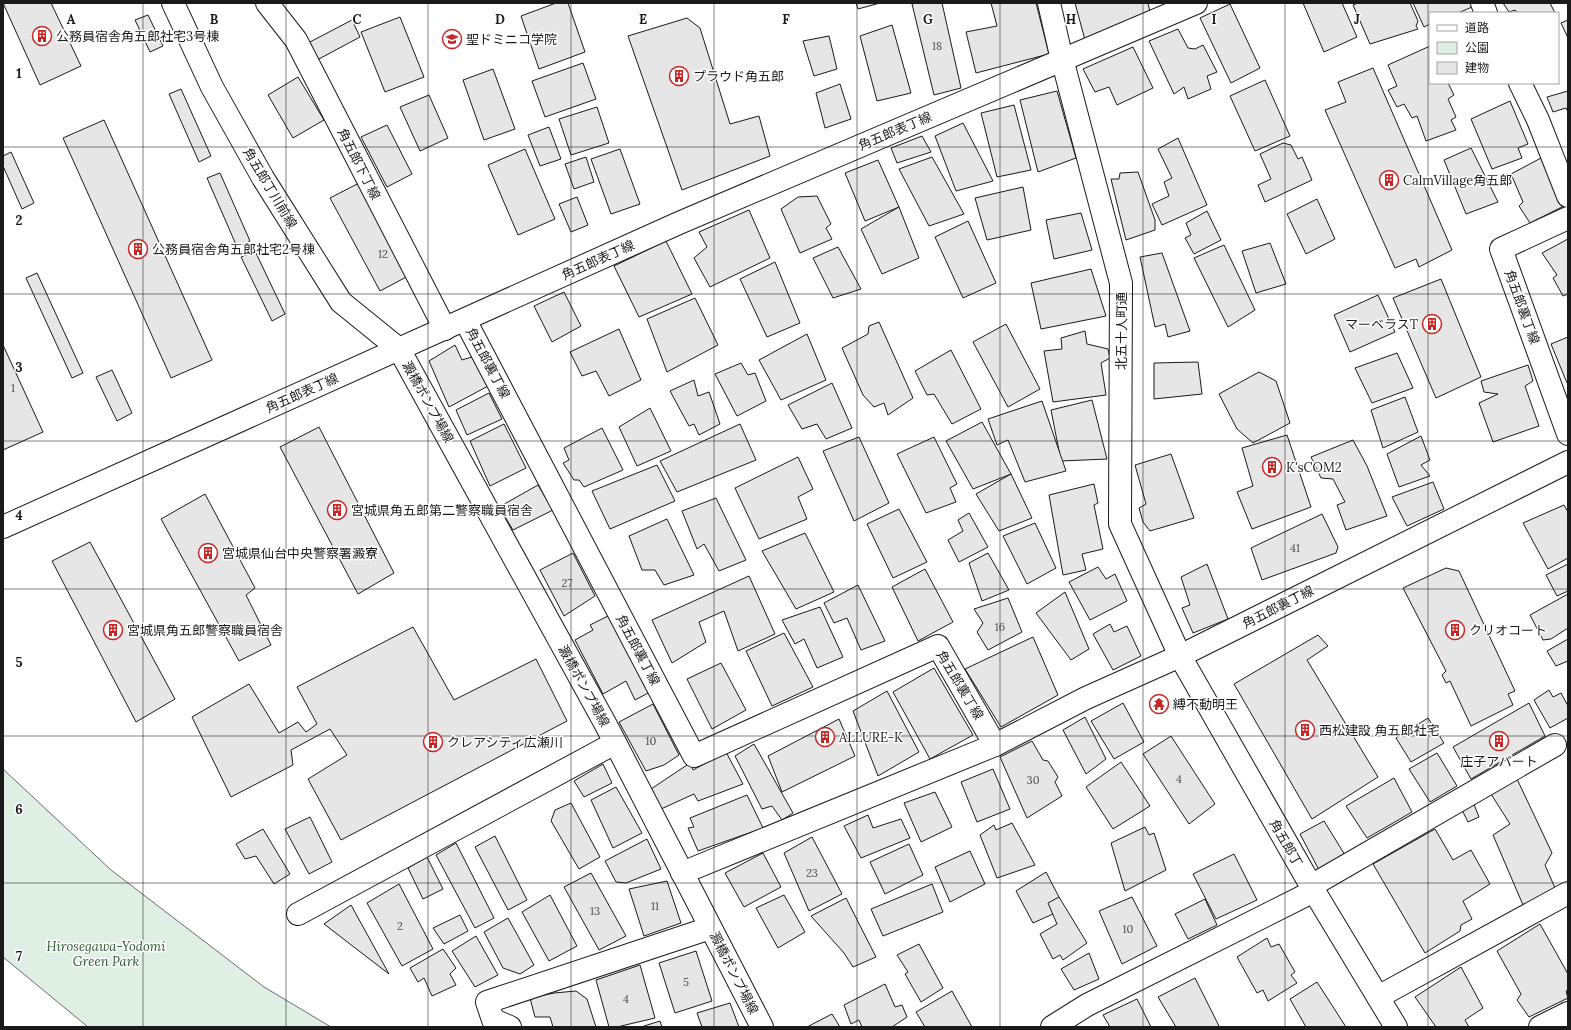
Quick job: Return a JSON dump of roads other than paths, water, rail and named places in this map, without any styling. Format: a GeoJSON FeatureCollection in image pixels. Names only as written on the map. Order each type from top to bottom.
{"type":"FeatureCollection","features":[{"type":"Feature","properties":{"kind":"street","name":"角五郎丁川前線"},"geometry":{"type":"LineString","coordinates":[[173,3],[212,87],[263,178],[340,302],[399,349]]}},
{"type":"Feature","properties":{"kind":"street","name":"角五郎下丁線"},"geometry":{"type":"LineString","coordinates":[[267,3],[296,40],[445,329]]}},
{"type":"Feature","properties":{"kind":"street","name":"北五十人町通"},"geometry":{"type":"LineString","coordinates":[[1049,3],[1062,60],[1121,283],[1120,524],[1180,656]]}},
{"type":"Feature","properties":{"kind":"street","name":"角五郎表丁線"},"geometry":{"type":"LineString","coordinates":[[3,527],[679,223],[1196,3]]}},
{"type":"Feature","properties":{"kind":"street"},"geometry":{"type":"LineString","coordinates":[[1520,84],[1538,120],[1568,196]]}},
{"type":"Feature","properties":{"kind":"street","name":"角五郎裏丁線"},"geometry":{"type":"LineString","coordinates":[[1568,218],[1501,250],[1568,434]]}},
{"type":"Feature","properties":{"kind":"street","name":"角五郎裏丁線"},"geometry":{"type":"LineString","coordinates":[[465,320],[694,756],[938,646],[995,745],[1086,698],[1180,656],[1568,462]]}},
{"type":"Feature","properties":{"kind":"street","name":"澱橋ポンプ場線"},"geometry":{"type":"LineString","coordinates":[[399,349],[615,743],[762,1027]]}},
{"type":"Feature","properties":{"kind":"street","name":"角五郎丁"},"geometry":{"type":"LineString","coordinates":[[1180,656],[1312,889],[1396,1027]]}},
{"type":"Feature","properties":{"kind":"street"},"geometry":{"type":"LineString","coordinates":[[298,914],[615,743]]}},
{"type":"Feature","properties":{"kind":"street"},"geometry":{"type":"LineString","coordinates":[[682,874],[995,745]]}},
{"type":"Feature","properties":{"kind":"street"},"geometry":{"type":"LineString","coordinates":[[1052,1027],[1087,1005],[1312,889],[1555,745]]}},
{"type":"Feature","properties":{"kind":"street"},"geometry":{"type":"LineString","coordinates":[[1378,997],[1568,893]]}},
{"type":"Feature","properties":{"kind":"street"},"geometry":{"type":"LineString","coordinates":[[510,1027],[493,1020],[487,1002],[710,928]]}},
{"type":"Feature","properties":{"kind":"street"},"geometry":{"type":"LineString","coordinates":[[1540,1027],[1568,1013]]}},
{"type":"Feature","properties":{"kind":"place","name":"公務員宿舎角五郎社宅3号棟"},"geometry":{"type":"Point","coordinates":[42,36]}},
{"type":"Feature","properties":{"kind":"place","name":"聖ドミニコ学院"},"geometry":{"type":"Point","coordinates":[452,39]}},
{"type":"Feature","properties":{"kind":"place","name":"プラウド角五郎"},"geometry":{"type":"Point","coordinates":[679,76]}},
{"type":"Feature","properties":{"kind":"place","name":"CalmVillage角五郎"},"geometry":{"type":"Point","coordinates":[1389,180]}},
{"type":"Feature","properties":{"kind":"place","name":"公務員宿舎角五郎社宅2号棟"},"geometry":{"type":"Point","coordinates":[138,249]}},
{"type":"Feature","properties":{"kind":"place","name":"マーベラスT"},"geometry":{"type":"Point","coordinates":[1432,324]}},
{"type":"Feature","properties":{"kind":"place","name":"K'sCOM2"},"geometry":{"type":"Point","coordinates":[1272,467]}},
{"type":"Feature","properties":{"kind":"place","name":"宮城県角五郎第二警察職員宿舎"},"geometry":{"type":"Point","coordinates":[337,510]}},
{"type":"Feature","properties":{"kind":"place","name":"宮城県仙台中央警察署澱寮"},"geometry":{"type":"Point","coordinates":[208,553]}},
{"type":"Feature","properties":{"kind":"place","name":"宮城県角五郎警察職員宿舎"},"geometry":{"type":"Point","coordinates":[113,630]}},
{"type":"Feature","properties":{"kind":"place","name":"クリオコート"},"geometry":{"type":"Point","coordinates":[1455,630]}},
{"type":"Feature","properties":{"kind":"place","name":"縛不動明王"},"geometry":{"type":"Point","coordinates":[1159,704]}},
{"type":"Feature","properties":{"kind":"place","name":"西松建設 角五郎社宅"},"geometry":{"type":"Point","coordinates":[1305,730]}},
{"type":"Feature","properties":{"kind":"place","name":"ALLURE-K"},"geometry":{"type":"Point","coordinates":[825,737]}},
{"type":"Feature","properties":{"kind":"place","name":"庄子アパート"},"geometry":{"type":"Point","coordinates":[1499,741]}},
{"type":"Feature","properties":{"kind":"place","name":"クレアシティ広瀬川"},"geometry":{"type":"Point","coordinates":[433,742]}},
{"type":"Feature","properties":{"kind":"park label","name":"Hirosegawa-Yodomi Green Park"},"geometry":{"type":"Point","coordinates":[106,954]}}]}
